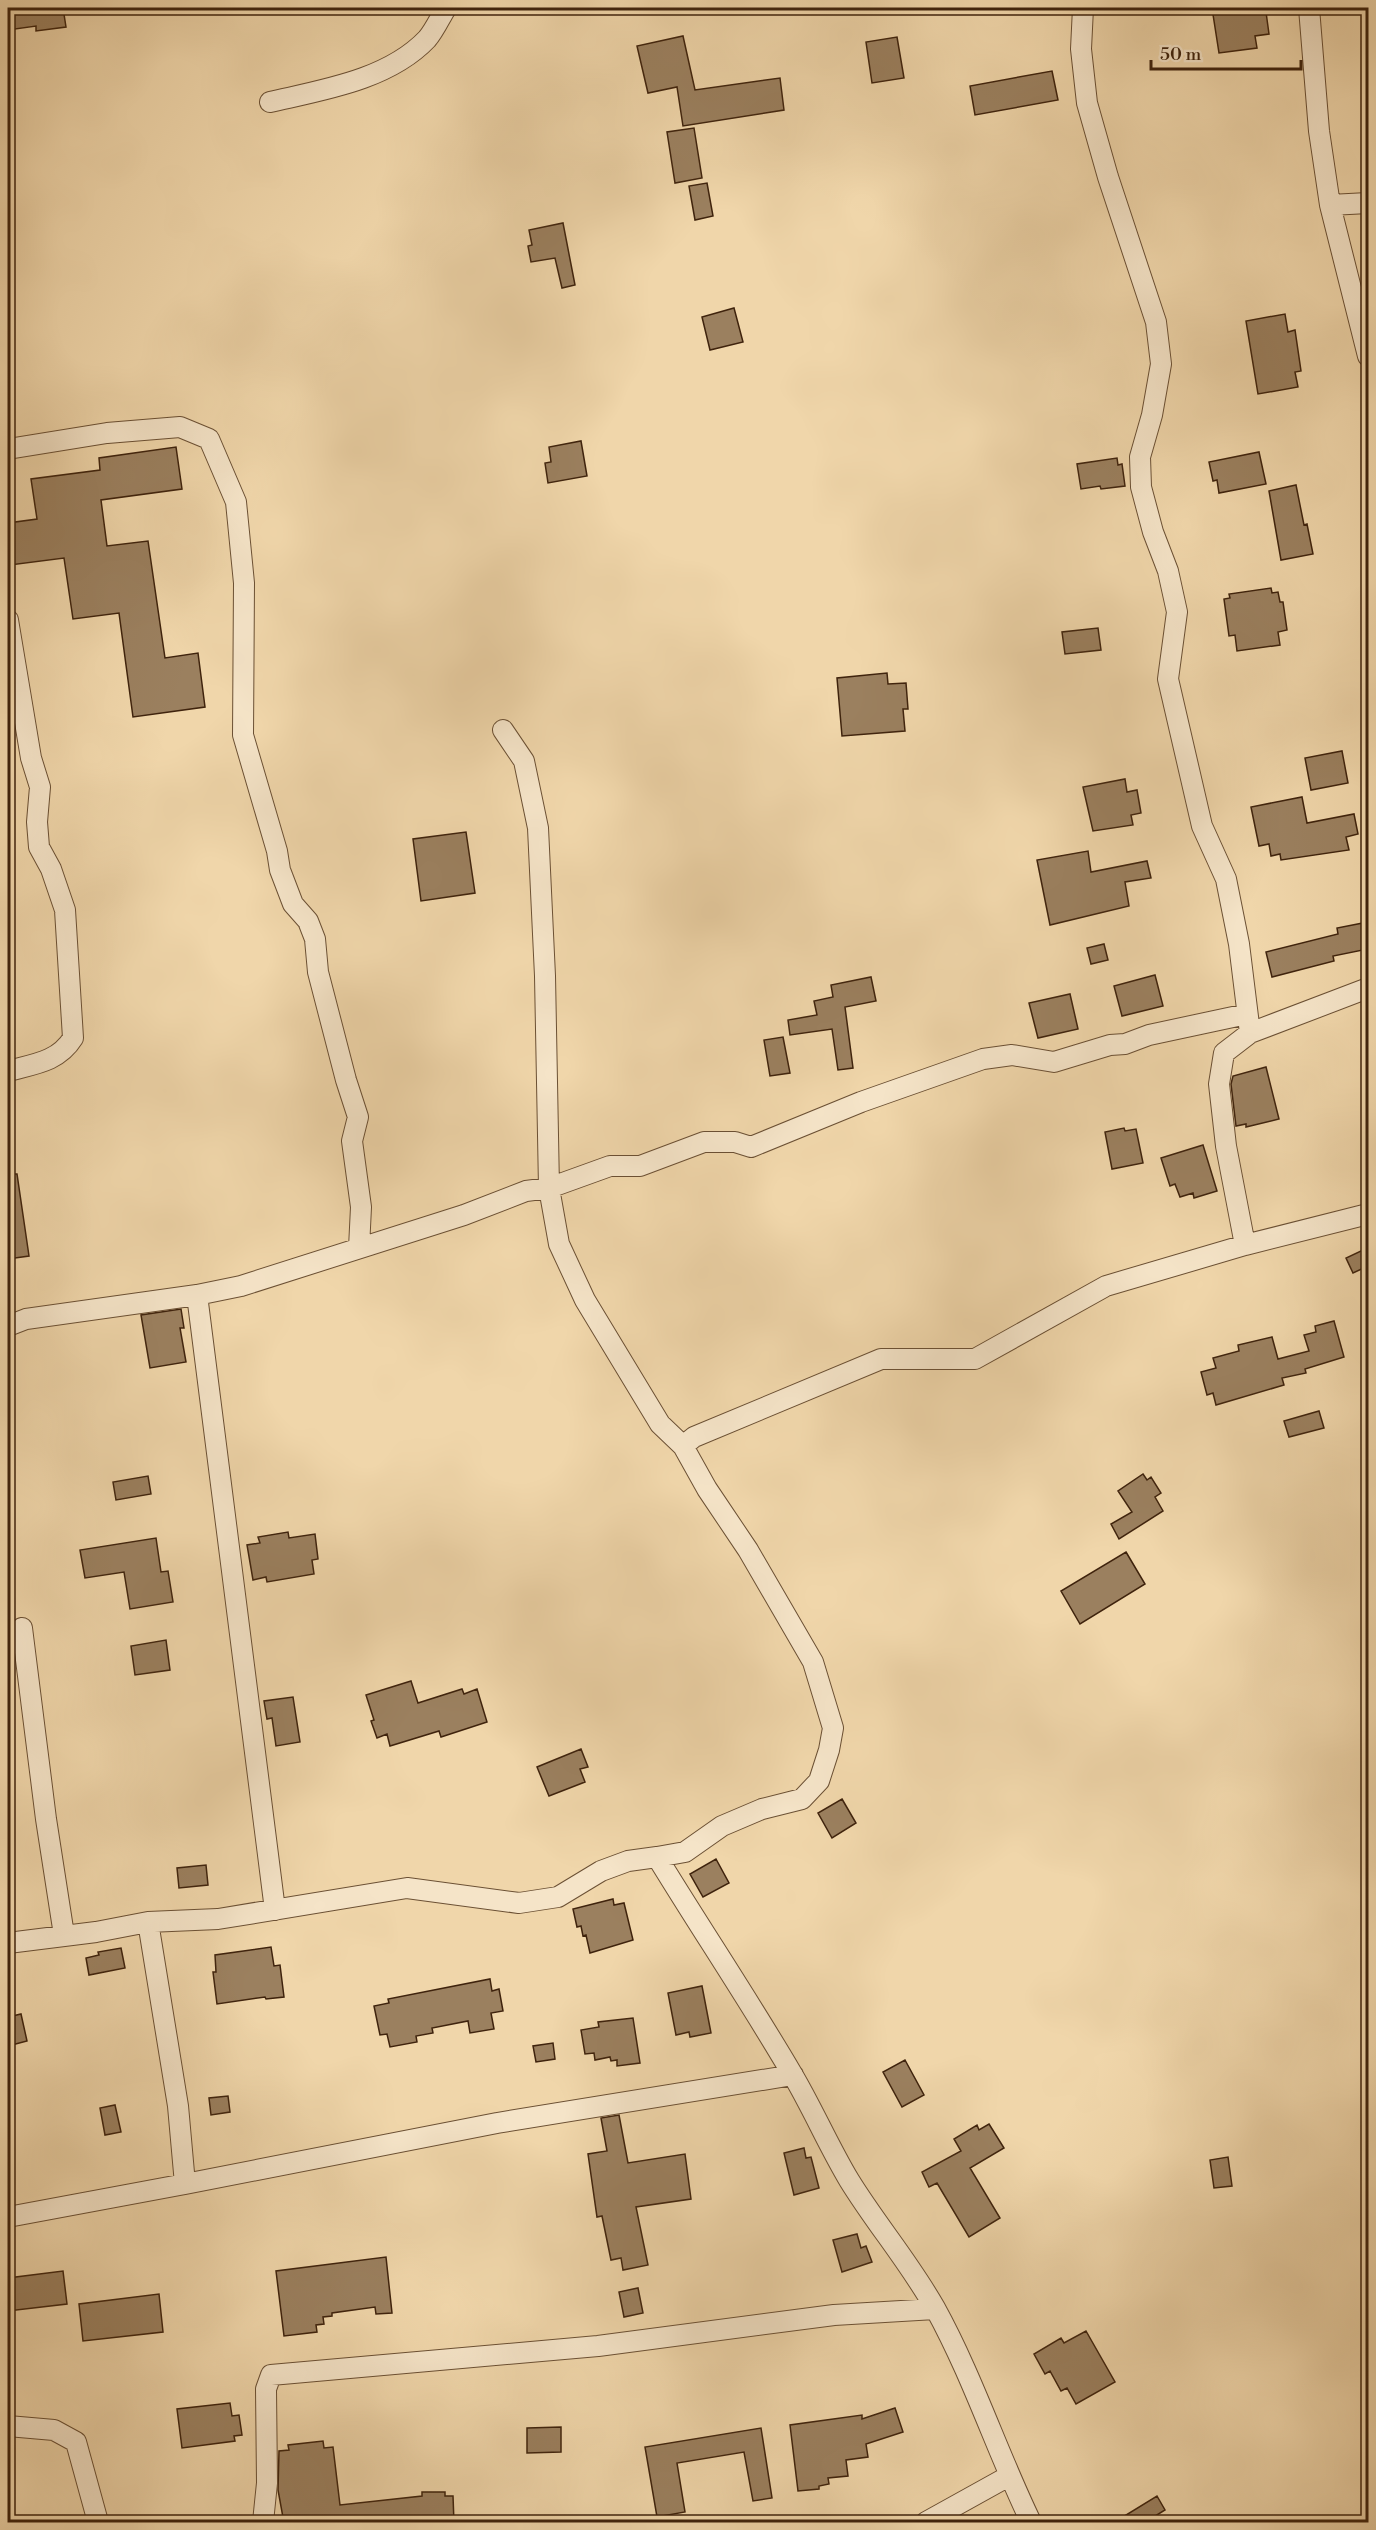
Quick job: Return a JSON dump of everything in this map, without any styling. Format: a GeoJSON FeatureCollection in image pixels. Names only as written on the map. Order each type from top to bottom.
{"type":"FeatureCollection","features":[{"type":"Feature","properties":{"kind":"street"},"geometry":{"type":"LineString","coordinates":[[270,102],[350,82],[404,59],[428,38],[446,8]]}},
{"type":"Feature","properties":{"kind":"street"},"geometry":{"type":"LineString","coordinates":[[1083,8],[1081,49],[1087,103],[1108,177],[1156,322],[1161,364],[1152,415],[1140,457],[1141,487],[1153,532],[1168,571],[1177,612],[1168,679],[1202,826],[1226,879],[1239,944],[1249,1024],[1224,1053],[1219,1084],[1226,1146],[1245,1245]]}},
{"type":"Feature","properties":{"kind":"street"},"geometry":{"type":"LineString","coordinates":[[1309,8],[1319,131],[1330,205],[1368,356]]}},
{"type":"Feature","properties":{"kind":"street"},"geometry":{"type":"LineString","coordinates":[[1330,205],[1368,203]]}},
{"type":"Feature","properties":{"kind":"street"},"geometry":{"type":"LineString","coordinates":[[8,449],[107,433],[180,427],[209,439],[220,463],[236,502],[244,583],[243,735],[280,870],[292,904],[308,921],[315,939],[318,972],[358,1117],[352,1141],[361,1207],[359,1248]]}},
{"type":"Feature","properties":{"kind":"street"},"geometry":{"type":"LineString","coordinates":[[8,620],[31,758],[40,787],[37,822],[39,846],[51,869],[65,910],[73,1038],[65,1051],[44,1062],[8,1071]]}},
{"type":"Feature","properties":{"kind":"street"},"geometry":{"type":"LineString","coordinates":[[8,1943],[148,1923],[218,1919],[407,1888],[519,1903],[558,1897],[601,1871],[628,1861],[685,1852],[722,1826],[762,1809],[802,1800],[819,1781],[830,1750],[833,1728],[813,1662],[748,1550],[707,1489],[683,1446],[660,1424],[585,1300],[559,1245],[549,1188],[545,976],[538,828],[524,761],[503,730]]}},
{"type":"Feature","properties":{"kind":"street"},"geometry":{"type":"LineString","coordinates":[[8,1326],[26,1319],[197,1295],[241,1286],[464,1215],[526,1191],[549,1188],[610,1166],[640,1166],[704,1142],[735,1142],[751,1147],[861,1102],[983,1059],[1012,1055],[1054,1062],[1110,1045],[1125,1044],[1149,1035],[1249,1024],[1368,988]]}},
{"type":"Feature","properties":{"kind":"street"},"geometry":{"type":"LineString","coordinates":[[683,1446],[694,1437],[881,1359],[975,1359],[1106,1286],[1245,1245],[1368,1214]]}},
{"type":"Feature","properties":{"kind":"street"},"geometry":{"type":"LineString","coordinates":[[197,1295],[275,1910]]}},
{"type":"Feature","properties":{"kind":"street"},"geometry":{"type":"LineString","coordinates":[[22,1628],[46,1819],[64,1935]]}},
{"type":"Feature","properties":{"kind":"street"},"geometry":{"type":"LineString","coordinates":[[657,1857],[794,2075],[850,2182],[907,2261],[935,2309],[970,2378],[1009,2476],[1031,2523]]}},
{"type":"Feature","properties":{"kind":"street"},"geometry":{"type":"LineString","coordinates":[[148,1923],[178,2106],[185,2184]]}},
{"type":"Feature","properties":{"kind":"street"},"geometry":{"type":"LineString","coordinates":[[8,2217],[497,2123],[794,2075]]}},
{"type":"Feature","properties":{"kind":"street"},"geometry":{"type":"LineString","coordinates":[[263,2523],[267,2483],[266,2389],[271,2375],[598,2346],[834,2315],[935,2309]]}},
{"type":"Feature","properties":{"kind":"street"},"geometry":{"type":"LineString","coordinates":[[8,2426],[54,2430],[76,2442],[99,2523]]}},
{"type":"Feature","properties":{"kind":"street"},"geometry":{"type":"LineString","coordinates":[[926,2523],[1009,2476]]}},
{"type":"Feature","properties":{"kind":"building"},"geometry":{"type":"Polygon","coordinates":[[[8,8],[63,8],[66,27],[36,31],[36,26],[8,30],[8,8]]]}},
{"type":"Feature","properties":{"kind":"building"},"geometry":{"type":"Polygon","coordinates":[[[1212,8],[1251,8],[1252,14],[1266,12],[1269,34],[1255,36],[1257,48],[1219,53],[1212,8]]]}},
{"type":"Feature","properties":{"kind":"building"},"geometry":{"type":"Polygon","coordinates":[[[683,36],[695,90],[780,78],[784,110],[683,126],[677,87],[648,93],[637,46],[683,36]]]}},
{"type":"Feature","properties":{"kind":"building"},"geometry":{"type":"Polygon","coordinates":[[[897,37],[904,78],[872,83],[866,42],[897,37]]]}},
{"type":"Feature","properties":{"kind":"building"},"geometry":{"type":"Polygon","coordinates":[[[1052,71],[1058,100],[975,115],[970,86],[1052,71]]]}},
{"type":"Feature","properties":{"kind":"building"},"geometry":{"type":"Polygon","coordinates":[[[694,128],[702,178],[675,183],[667,132],[694,128]]]}},
{"type":"Feature","properties":{"kind":"building"},"geometry":{"type":"Polygon","coordinates":[[[707,183],[713,216],[695,220],[689,186],[707,183]]]}},
{"type":"Feature","properties":{"kind":"building"},"geometry":{"type":"Polygon","coordinates":[[[563,223],[575,285],[562,288],[555,258],[531,262],[528,246],[532,245],[529,230],[563,223]]]}},
{"type":"Feature","properties":{"kind":"building"},"geometry":{"type":"Polygon","coordinates":[[[734,308],[743,342],[710,350],[702,317],[734,308]]]}},
{"type":"Feature","properties":{"kind":"building"},"geometry":{"type":"Polygon","coordinates":[[[1285,314],[1288,332],[1295,330],[1301,371],[1295,372],[1298,387],[1258,394],[1246,321],[1285,314]]]}},
{"type":"Feature","properties":{"kind":"building"},"geometry":{"type":"Polygon","coordinates":[[[581,441],[587,476],[548,483],[545,463],[551,462],[549,447],[581,441]]]}},
{"type":"Feature","properties":{"kind":"building"},"geometry":{"type":"Polygon","coordinates":[[[176,447],[182,489],[101,500],[107,546],[148,541],[165,658],[198,653],[205,707],[133,717],[119,613],[73,619],[64,558],[10,565],[8,523],[37,519],[31,479],[100,470],[99,458],[176,447]]]}},
{"type":"Feature","properties":{"kind":"building"},"geometry":{"type":"Polygon","coordinates":[[[1259,452],[1266,484],[1219,493],[1217,480],[1213,481],[1209,462],[1259,452]]]}},
{"type":"Feature","properties":{"kind":"building"},"geometry":{"type":"Polygon","coordinates":[[[1117,458],[1118,465],[1122,464],[1125,486],[1081,489],[1077,464],[1117,458]]]}},
{"type":"Feature","properties":{"kind":"building"},"geometry":{"type":"Polygon","coordinates":[[[1296,485],[1304,525],[1307,524],[1313,554],[1281,560],[1269,491],[1296,485]]]}},
{"type":"Feature","properties":{"kind":"building"},"geometry":{"type":"Polygon","coordinates":[[[1271,588],[1272,593],[1278,592],[1280,602],[1283,602],[1287,630],[1278,632],[1280,645],[1237,651],[1235,635],[1229,636],[1224,599],[1230,598],[1229,594],[1271,588]]]}},
{"type":"Feature","properties":{"kind":"building"},"geometry":{"type":"Polygon","coordinates":[[[1098,628],[1101,650],[1065,654],[1062,632],[1098,628]]]}},
{"type":"Feature","properties":{"kind":"building"},"geometry":{"type":"Polygon","coordinates":[[[887,673],[888,684],[906,683],[908,709],[903,709],[905,731],[842,736],[837,678],[887,673]]]}},
{"type":"Feature","properties":{"kind":"building"},"geometry":{"type":"Polygon","coordinates":[[[1342,751],[1348,783],[1311,790],[1305,758],[1342,751]]]}},
{"type":"Feature","properties":{"kind":"building"},"geometry":{"type":"Polygon","coordinates":[[[1125,779],[1127,792],[1137,790],[1141,813],[1131,815],[1133,825],[1093,831],[1083,787],[1125,779]]]}},
{"type":"Feature","properties":{"kind":"building"},"geometry":{"type":"Polygon","coordinates":[[[1302,797],[1307,823],[1354,814],[1358,834],[1346,837],[1349,850],[1281,860],[1280,854],[1271,856],[1269,844],[1259,846],[1251,807],[1302,797]]]}},
{"type":"Feature","properties":{"kind":"building"},"geometry":{"type":"Polygon","coordinates":[[[466,832],[475,893],[421,901],[413,839],[466,832]]]}},
{"type":"Feature","properties":{"kind":"building"},"geometry":{"type":"Polygon","coordinates":[[[1088,851],[1091,872],[1147,861],[1151,878],[1125,882],[1129,906],[1050,925],[1037,860],[1088,851]]]}},
{"type":"Feature","properties":{"kind":"building"},"geometry":{"type":"Polygon","coordinates":[[[1368,922],[1368,949],[1333,956],[1334,961],[1272,977],[1266,952],[1338,934],[1337,928],[1368,922]]]}},
{"type":"Feature","properties":{"kind":"building"},"geometry":{"type":"Polygon","coordinates":[[[1104,944],[1108,960],[1091,964],[1087,948],[1104,944]]]}},
{"type":"Feature","properties":{"kind":"building"},"geometry":{"type":"Polygon","coordinates":[[[1155,975],[1163,1006],[1122,1016],[1114,986],[1155,975]]]}},
{"type":"Feature","properties":{"kind":"building"},"geometry":{"type":"Polygon","coordinates":[[[871,977],[876,1001],[845,1007],[853,1068],[838,1070],[832,1029],[790,1035],[788,1020],[817,1015],[814,1001],[833,997],[831,985],[871,977]]]}},
{"type":"Feature","properties":{"kind":"building"},"geometry":{"type":"Polygon","coordinates":[[[1070,994],[1078,1029],[1038,1038],[1029,1003],[1070,994]]]}},
{"type":"Feature","properties":{"kind":"building"},"geometry":{"type":"Polygon","coordinates":[[[783,1037],[790,1073],[770,1076],[764,1040],[783,1037]]]}},
{"type":"Feature","properties":{"kind":"building"},"geometry":{"type":"Polygon","coordinates":[[[1266,1067],[1279,1119],[1246,1127],[1246,1124],[1236,1126],[1231,1084],[1233,1076],[1266,1067]]]}},
{"type":"Feature","properties":{"kind":"building"},"geometry":{"type":"Polygon","coordinates":[[[1124,1128],[1125,1131],[1136,1129],[1143,1163],[1112,1169],[1105,1132],[1124,1128]]]}},
{"type":"Feature","properties":{"kind":"building"},"geometry":{"type":"Polygon","coordinates":[[[1203,1145],[1217,1191],[1194,1198],[1193,1193],[1180,1197],[1175,1184],[1170,1186],[1161,1158],[1203,1145]]]}},
{"type":"Feature","properties":{"kind":"building"},"geometry":{"type":"Polygon","coordinates":[[[8,1174],[17,1174],[29,1256],[8,1259],[8,1174]]]}},
{"type":"Feature","properties":{"kind":"building"},"geometry":{"type":"Polygon","coordinates":[[[1363,1250],[1368,1266],[1353,1273],[1346,1258],[1363,1250]]]}},
{"type":"Feature","properties":{"kind":"building"},"geometry":{"type":"Polygon","coordinates":[[[181,1309],[184,1328],[180,1328],[186,1362],[150,1368],[141,1315],[181,1309]]]}},
{"type":"Feature","properties":{"kind":"building"},"geometry":{"type":"Polygon","coordinates":[[[1334,1321],[1344,1357],[1305,1369],[1306,1373],[1282,1378],[1284,1385],[1216,1405],[1213,1393],[1207,1395],[1201,1372],[1216,1368],[1213,1358],[1239,1351],[1238,1345],[1272,1337],[1278,1359],[1309,1351],[1304,1335],[1316,1332],[1315,1326],[1334,1321]]]}},
{"type":"Feature","properties":{"kind":"building"},"geometry":{"type":"Polygon","coordinates":[[[1319,1411],[1324,1428],[1289,1437],[1284,1421],[1319,1411]]]}},
{"type":"Feature","properties":{"kind":"building"},"geometry":{"type":"Polygon","coordinates":[[[1143,1474],[1147,1480],[1151,1477],[1161,1493],[1155,1497],[1163,1511],[1119,1539],[1111,1524],[1132,1512],[1118,1491],[1143,1474]]]}},
{"type":"Feature","properties":{"kind":"building"},"geometry":{"type":"Polygon","coordinates":[[[148,1476],[151,1494],[116,1500],[113,1482],[148,1476]]]}},
{"type":"Feature","properties":{"kind":"building"},"geometry":{"type":"Polygon","coordinates":[[[288,1532],[289,1538],[315,1534],[318,1559],[312,1560],[314,1574],[267,1582],[266,1577],[253,1580],[247,1545],[260,1543],[258,1537],[288,1532]]]}},
{"type":"Feature","properties":{"kind":"building"},"geometry":{"type":"Polygon","coordinates":[[[156,1538],[161,1572],[168,1571],[173,1602],[130,1609],[124,1572],[85,1578],[80,1550],[156,1538]]]}},
{"type":"Feature","properties":{"kind":"building"},"geometry":{"type":"Polygon","coordinates":[[[1126,1552],[1145,1584],[1080,1624],[1061,1591],[1126,1552]]]}},
{"type":"Feature","properties":{"kind":"building"},"geometry":{"type":"Polygon","coordinates":[[[166,1640],[170,1670],[135,1675],[131,1646],[166,1640]]]}},
{"type":"Feature","properties":{"kind":"building"},"geometry":{"type":"Polygon","coordinates":[[[411,1681],[418,1703],[462,1689],[464,1694],[477,1689],[487,1722],[441,1737],[439,1731],[390,1746],[387,1734],[377,1738],[366,1695],[411,1681]]]}},
{"type":"Feature","properties":{"kind":"building"},"geometry":{"type":"Polygon","coordinates":[[[293,1697],[300,1742],[276,1746],[272,1718],[267,1719],[264,1701],[293,1697]]]}},
{"type":"Feature","properties":{"kind":"building"},"geometry":{"type":"Polygon","coordinates":[[[581,1749],[588,1767],[580,1769],[585,1782],[549,1796],[537,1767],[581,1749]]]}},
{"type":"Feature","properties":{"kind":"building"},"geometry":{"type":"Polygon","coordinates":[[[842,1799],[856,1823],[832,1838],[818,1813],[842,1799]]]}},
{"type":"Feature","properties":{"kind":"building"},"geometry":{"type":"Polygon","coordinates":[[[716,1859],[729,1883],[703,1897],[690,1874],[716,1859]]]}},
{"type":"Feature","properties":{"kind":"building"},"geometry":{"type":"Polygon","coordinates":[[[206,1865],[208,1885],[179,1888],[177,1868],[206,1865]]]}},
{"type":"Feature","properties":{"kind":"building"},"geometry":{"type":"Polygon","coordinates":[[[613,1899],[614,1905],[624,1903],[633,1940],[590,1953],[586,1935],[583,1936],[581,1926],[577,1927],[573,1909],[613,1899]]]}},
{"type":"Feature","properties":{"kind":"building"},"geometry":{"type":"Polygon","coordinates":[[[271,1947],[274,1966],[280,1965],[284,1997],[266,1999],[265,1997],[217,2004],[213,1972],[216,1972],[215,1955],[271,1947]]]}},
{"type":"Feature","properties":{"kind":"building"},"geometry":{"type":"Polygon","coordinates":[[[121,1948],[125,1968],[89,1975],[86,1958],[99,1955],[98,1952],[121,1948]]]}},
{"type":"Feature","properties":{"kind":"building"},"geometry":{"type":"Polygon","coordinates":[[[490,1979],[492,1991],[499,1989],[503,2011],[491,2013],[494,2029],[470,2033],[468,2021],[432,2028],[433,2033],[416,2036],[417,2042],[390,2047],[387,2034],[380,2035],[374,2006],[389,2003],[388,1999],[490,1979]]]}},
{"type":"Feature","properties":{"kind":"building"},"geometry":{"type":"Polygon","coordinates":[[[702,1986],[711,2033],[690,2037],[689,2032],[676,2035],[668,1993],[702,1986]]]}},
{"type":"Feature","properties":{"kind":"building"},"geometry":{"type":"Polygon","coordinates":[[[21,2014],[27,2041],[8,2046],[8,2017],[21,2014]]]}},
{"type":"Feature","properties":{"kind":"building"},"geometry":{"type":"Polygon","coordinates":[[[633,2018],[640,2063],[617,2066],[617,2060],[611,2061],[610,2057],[595,2060],[594,2053],[585,2054],[581,2030],[599,2027],[598,2022],[633,2018]]]}},
{"type":"Feature","properties":{"kind":"building"},"geometry":{"type":"Polygon","coordinates":[[[553,2043],[555,2059],[536,2062],[533,2046],[553,2043]]]}},
{"type":"Feature","properties":{"kind":"building"},"geometry":{"type":"Polygon","coordinates":[[[905,2060],[924,2095],[902,2107],[883,2072],[905,2060]]]}},
{"type":"Feature","properties":{"kind":"building"},"geometry":{"type":"Polygon","coordinates":[[[228,2096],[230,2112],[211,2115],[209,2098],[228,2096]]]}},
{"type":"Feature","properties":{"kind":"building"},"geometry":{"type":"Polygon","coordinates":[[[115,2105],[121,2132],[105,2135],[100,2108],[115,2105]]]}},
{"type":"Feature","properties":{"kind":"building"},"geometry":{"type":"Polygon","coordinates":[[[619,2115],[628,2163],[685,2154],[691,2199],[636,2207],[648,2265],[623,2270],[621,2258],[611,2260],[602,2216],[597,2217],[588,2154],[607,2151],[601,2118],[619,2115]]]}},
{"type":"Feature","properties":{"kind":"building"},"geometry":{"type":"Polygon","coordinates":[[[989,2124],[1004,2148],[970,2168],[1000,2218],[969,2237],[937,2183],[929,2187],[922,2172],[961,2151],[954,2139],[977,2125],[979,2130],[989,2124]]]}},
{"type":"Feature","properties":{"kind":"building"},"geometry":{"type":"Polygon","coordinates":[[[804,2148],[806,2158],[811,2157],[819,2188],[794,2195],[784,2153],[804,2148]]]}},
{"type":"Feature","properties":{"kind":"building"},"geometry":{"type":"Polygon","coordinates":[[[1228,2157],[1232,2186],[1214,2188],[1210,2160],[1228,2157]]]}},
{"type":"Feature","properties":{"kind":"building"},"geometry":{"type":"Polygon","coordinates":[[[857,2234],[861,2248],[866,2246],[872,2262],[842,2272],[833,2240],[857,2234]]]}},
{"type":"Feature","properties":{"kind":"building"},"geometry":{"type":"Polygon","coordinates":[[[386,2257],[392,2313],[376,2314],[375,2307],[332,2313],[332,2316],[323,2317],[324,2324],[316,2325],[317,2332],[284,2336],[276,2271],[386,2257]]]}},
{"type":"Feature","properties":{"kind":"building"},"geometry":{"type":"Polygon","coordinates":[[[63,2271],[67,2304],[8,2311],[8,2278],[63,2271]]]}},
{"type":"Feature","properties":{"kind":"building"},"geometry":{"type":"Polygon","coordinates":[[[638,2288],[643,2313],[624,2317],[619,2292],[638,2288]]]}},
{"type":"Feature","properties":{"kind":"building"},"geometry":{"type":"Polygon","coordinates":[[[159,2294],[163,2332],[83,2341],[79,2304],[159,2294]]]}},
{"type":"Feature","properties":{"kind":"building"},"geometry":{"type":"Polygon","coordinates":[[[1086,2331],[1115,2382],[1076,2404],[1067,2388],[1061,2391],[1050,2371],[1045,2374],[1034,2354],[1061,2338],[1064,2343],[1086,2331]]]}},
{"type":"Feature","properties":{"kind":"building"},"geometry":{"type":"Polygon","coordinates":[[[230,2403],[232,2416],[239,2415],[242,2435],[234,2436],[235,2441],[182,2448],[177,2409],[230,2403]]]}},
{"type":"Feature","properties":{"kind":"building"},"geometry":{"type":"Polygon","coordinates":[[[895,2408],[903,2432],[866,2444],[868,2457],[846,2460],[848,2476],[828,2478],[829,2484],[819,2486],[819,2489],[798,2491],[790,2425],[862,2415],[862,2419],[895,2408]]]}},
{"type":"Feature","properties":{"kind":"building"},"geometry":{"type":"Polygon","coordinates":[[[561,2427],[561,2452],[527,2453],[527,2428],[561,2427]]]}},
{"type":"Feature","properties":{"kind":"building"},"geometry":{"type":"Polygon","coordinates":[[[761,2428],[772,2498],[753,2501],[744,2452],[677,2463],[685,2512],[657,2517],[645,2447],[761,2428]]]}},
{"type":"Feature","properties":{"kind":"building"},"geometry":{"type":"Polygon","coordinates":[[[323,2441],[324,2448],[333,2447],[340,2505],[422,2496],[422,2492],[445,2492],[445,2496],[453,2496],[454,2523],[284,2523],[278,2490],[279,2451],[289,2450],[288,2445],[323,2441]]]}},
{"type":"Feature","properties":{"kind":"building"},"geometry":{"type":"Polygon","coordinates":[[[1157,2496],[1165,2510],[1144,2523],[1113,2523],[1157,2496]]]}}]}
